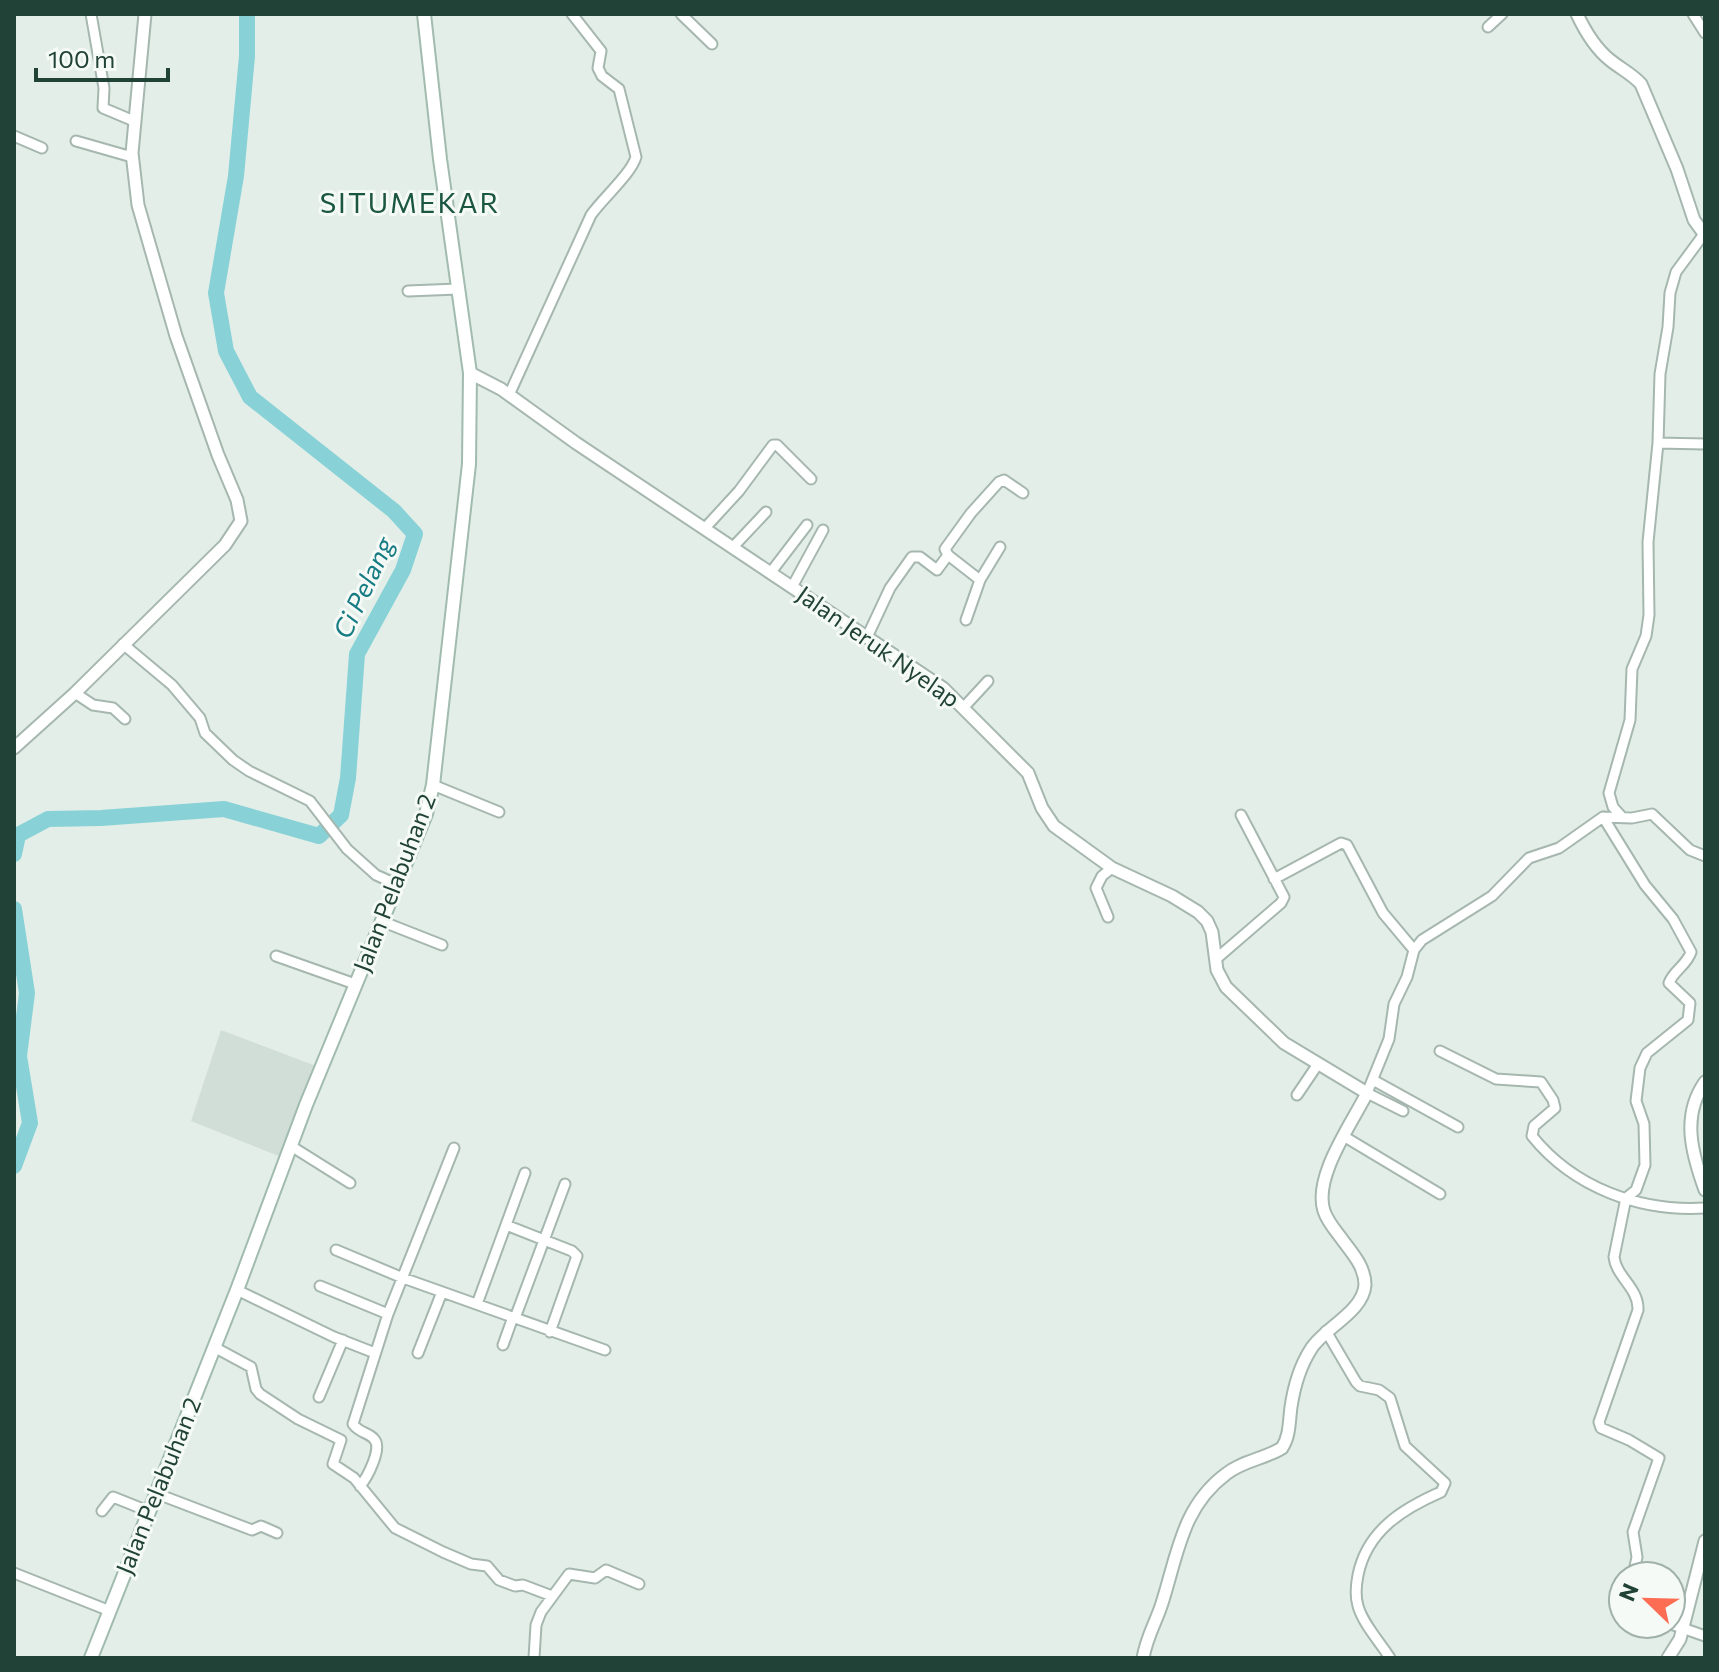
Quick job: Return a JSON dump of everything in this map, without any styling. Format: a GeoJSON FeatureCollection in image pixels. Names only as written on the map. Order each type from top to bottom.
{"type":"FeatureCollection","features":[{"type":"Feature","properties":{"kind":"main road","name":"Jalan Pelabuhan 2"},"geometry":{"type":"LineString","coordinates":[[91,1658],[355,984],[426,814],[433,785],[469,464],[470,373],[424,14]]}},
{"type":"Feature","properties":{"kind":"street"},"geometry":{"type":"LineString","coordinates":[[91,14],[104,88],[103,108],[134,121]]}},
{"type":"Feature","properties":{"kind":"street"},"geometry":{"type":"LineString","coordinates":[[14,748],[75,693],[225,545],[241,517],[196,397],[153,264],[138,205],[132,157],[145,14]]}},
{"type":"Feature","properties":{"kind":"street"},"geometry":{"type":"LineString","coordinates":[[509,395],[591,215],[604,196],[626,174],[636,157],[622,94],[599,72],[601,51],[572,14]]}},
{"type":"Feature","properties":{"kind":"street"},"geometry":{"type":"LineString","coordinates":[[681,14],[712,44]]}},
{"type":"Feature","properties":{"kind":"street"},"geometry":{"type":"LineString","coordinates":[[1488,27],[1502,14]]}},
{"type":"Feature","properties":{"kind":"street"},"geometry":{"type":"LineString","coordinates":[[1577,14],[1596,46],[1641,84],[1694,220],[1705,235],[1676,272],[1670,293],[1660,374],[1658,443],[1648,542],[1649,615],[1646,636],[1632,669],[1630,720],[1609,793],[1613,807],[1622,817]]}},
{"type":"Feature","properties":{"kind":"street"},"geometry":{"type":"LineString","coordinates":[[1698,16],[1705,33]]}},
{"type":"Feature","properties":{"kind":"street"},"geometry":{"type":"LineString","coordinates":[[14,136],[42,148]]}},
{"type":"Feature","properties":{"kind":"street"},"geometry":{"type":"LineString","coordinates":[[76,141],[132,157]]}},
{"type":"Feature","properties":{"kind":"street"},"geometry":{"type":"LineString","coordinates":[[408,291],[458,289]]}},
{"type":"Feature","properties":{"kind":"street","name":"Jalan Jeruk Nyelap"},"geometry":{"type":"LineString","coordinates":[[470,373],[509,395],[576,443],[937,682],[1028,773],[1042,808],[1054,826],[1112,868],[1172,896],[1198,912],[1212,932],[1219,976],[1226,987],[1284,1043],[1367,1093]]}},
{"type":"Feature","properties":{"kind":"street"},"geometry":{"type":"LineString","coordinates":[[1658,443],[1705,444]]}},
{"type":"Feature","properties":{"kind":"street"},"geometry":{"type":"LineString","coordinates":[[705,528],[739,491],[773,445],[777,445],[811,479]]}},
{"type":"Feature","properties":{"kind":"street"},"geometry":{"type":"LineString","coordinates":[[980,580],[944,550],[999,482],[1003,480],[1023,493]]}},
{"type":"Feature","properties":{"kind":"street"},"geometry":{"type":"LineString","coordinates":[[734,546],[766,512]]}},
{"type":"Feature","properties":{"kind":"street"},"geometry":{"type":"LineString","coordinates":[[771,572],[807,525]]}},
{"type":"Feature","properties":{"kind":"street"},"geometry":{"type":"LineString","coordinates":[[792,587],[823,530]]}},
{"type":"Feature","properties":{"kind":"street"},"geometry":{"type":"LineString","coordinates":[[966,620],[980,580],[1000,547]]}},
{"type":"Feature","properties":{"kind":"street"},"geometry":{"type":"LineString","coordinates":[[868,635],[890,588],[912,557],[920,557],[935,570],[948,555]]}},
{"type":"Feature","properties":{"kind":"street"},"geometry":{"type":"LineString","coordinates":[[123,644],[172,685],[199,717],[205,733],[233,760],[307,799],[347,849],[376,875],[396,884]]}},
{"type":"Feature","properties":{"kind":"street"},"geometry":{"type":"LineString","coordinates":[[964,707],[988,681]]}},
{"type":"Feature","properties":{"kind":"street"},"geometry":{"type":"LineString","coordinates":[[75,693],[93,705],[113,708],[125,719]]}},
{"type":"Feature","properties":{"kind":"street"},"geometry":{"type":"LineString","coordinates":[[433,785],[499,812]]}},
{"type":"Feature","properties":{"kind":"street"},"geometry":{"type":"LineString","coordinates":[[1143,1658],[1148,1632],[1162,1604],[1181,1534],[1192,1511],[1226,1473],[1267,1457],[1285,1445],[1300,1372],[1309,1352],[1326,1331],[1357,1304],[1365,1287],[1358,1261],[1328,1219],[1322,1199],[1324,1178],[1373,1080],[1389,1039],[1394,1004],[1407,977],[1414,950],[1427,936],[1492,896],[1529,858],[1559,848],[1603,817],[1652,814],[1690,850],[1705,856]]}},
{"type":"Feature","properties":{"kind":"street"},"geometry":{"type":"LineString","coordinates":[[1216,959],[1281,903],[1284,894],[1241,815]]}},
{"type":"Feature","properties":{"kind":"street"},"geometry":{"type":"LineString","coordinates":[[1603,817],[1645,885],[1673,919],[1691,952],[1669,983],[1690,1003],[1688,1020],[1647,1053],[1640,1068],[1636,1101],[1644,1124],[1645,1165],[1636,1190],[1626,1198],[1616,1238],[1615,1266],[1635,1294],[1638,1310],[1599,1422],[1601,1428],[1636,1443],[1659,1459],[1633,1532],[1636,1560]]}},
{"type":"Feature","properties":{"kind":"street"},"geometry":{"type":"LineString","coordinates":[[1274,879],[1341,843],[1347,845],[1383,913],[1414,950]]}},
{"type":"Feature","properties":{"kind":"street"},"geometry":{"type":"LineString","coordinates":[[1108,917],[1096,888],[1102,876],[1112,868]]}},
{"type":"Feature","properties":{"kind":"street"},"geometry":{"type":"LineString","coordinates":[[381,921],[442,945]]}},
{"type":"Feature","properties":{"kind":"street"},"geometry":{"type":"LineString","coordinates":[[276,956],[355,984]]}},
{"type":"Feature","properties":{"kind":"street"},"geometry":{"type":"LineString","coordinates":[[1440,1051],[1496,1079],[1541,1082],[1555,1106],[1534,1126],[1532,1136],[1548,1155],[1569,1172],[1590,1184],[1643,1205],[1705,1208]]}},
{"type":"Feature","properties":{"kind":"street"},"geometry":{"type":"LineString","coordinates":[[1297,1095],[1318,1064]]}},
{"type":"Feature","properties":{"kind":"street"},"geometry":{"type":"LineString","coordinates":[[1373,1080],[1458,1127]]}},
{"type":"Feature","properties":{"kind":"street"},"geometry":{"type":"LineString","coordinates":[[1705,1082],[1693,1103],[1690,1126],[1695,1161],[1705,1190]]}},
{"type":"Feature","properties":{"kind":"street"},"geometry":{"type":"LineString","coordinates":[[1367,1093],[1403,1111]]}},
{"type":"Feature","properties":{"kind":"street"},"geometry":{"type":"LineString","coordinates":[[1345,1137],[1440,1194]]}},
{"type":"Feature","properties":{"kind":"street"},"geometry":{"type":"LineString","coordinates":[[291,1146],[350,1183]]}},
{"type":"Feature","properties":{"kind":"street"},"geometry":{"type":"LineString","coordinates":[[360,1486],[370,1474],[376,1444],[374,1439],[353,1424],[388,1314],[454,1148]]}},
{"type":"Feature","properties":{"kind":"street"},"geometry":{"type":"LineString","coordinates":[[477,1304],[525,1173]]}},
{"type":"Feature","properties":{"kind":"street"},"geometry":{"type":"LineString","coordinates":[[503,1345],[565,1184]]}},
{"type":"Feature","properties":{"kind":"street"},"geometry":{"type":"LineString","coordinates":[[506,1225],[572,1251],[578,1258],[550,1332]]}},
{"type":"Feature","properties":{"kind":"street"},"geometry":{"type":"LineString","coordinates":[[336,1250],[403,1278],[605,1350]]}},
{"type":"Feature","properties":{"kind":"street"},"geometry":{"type":"LineString","coordinates":[[320,1286],[388,1314]]}},
{"type":"Feature","properties":{"kind":"street"},"geometry":{"type":"LineString","coordinates":[[237,1290],[375,1353]]}},
{"type":"Feature","properties":{"kind":"street"},"geometry":{"type":"LineString","coordinates":[[418,1353],[442,1292]]}},
{"type":"Feature","properties":{"kind":"street"},"geometry":{"type":"LineString","coordinates":[[1326,1331],[1356,1382],[1360,1386],[1379,1390],[1390,1398],[1405,1446],[1445,1483],[1441,1492],[1413,1504],[1387,1524],[1370,1544],[1361,1561],[1356,1601],[1390,1658]]}},
{"type":"Feature","properties":{"kind":"street"},"geometry":{"type":"LineString","coordinates":[[319,1397],[343,1340]]}},
{"type":"Feature","properties":{"kind":"street"},"geometry":{"type":"LineString","coordinates":[[214,1347],[251,1367],[260,1394],[298,1419],[341,1440],[333,1456],[333,1464],[348,1473],[395,1528],[471,1564],[487,1566],[499,1580],[552,1596]]}},
{"type":"Feature","properties":{"kind":"street"},"geometry":{"type":"LineString","coordinates":[[155,1493],[252,1530],[261,1526],[277,1533]]}},
{"type":"Feature","properties":{"kind":"street"},"geometry":{"type":"LineString","coordinates":[[102,1511],[113,1497],[148,1511]]}},
{"type":"Feature","properties":{"kind":"street"},"geometry":{"type":"LineString","coordinates":[[1687,1610],[1705,1541]]}},
{"type":"Feature","properties":{"kind":"street"},"geometry":{"type":"LineString","coordinates":[[534,1658],[536,1625],[544,1604],[572,1573],[595,1578],[606,1570],[639,1584]]}},
{"type":"Feature","properties":{"kind":"street"},"geometry":{"type":"LineString","coordinates":[[14,1573],[110,1611]]}},
{"type":"Feature","properties":{"kind":"street"},"geometry":{"type":"LineString","coordinates":[[1668,1658],[1679,1640]]}},
{"type":"Feature","properties":{"kind":"shaded area"},"geometry":{"type":"Polygon","coordinates":[[[221,1030],[316,1066],[281,1157],[191,1121],[221,1030]]]}},
{"type":"Feature","properties":{"kind":"waterway","name":"Ci Pelang"},"geometry":{"type":"LineString","coordinates":[[14,854],[18,835],[48,819],[224,809],[319,836],[341,815],[348,778],[357,654],[403,570],[415,534],[394,511],[250,397],[226,351],[216,293],[236,176],[247,56],[247,14]]}},
{"type":"Feature","properties":{"kind":"waterway","name":"Ci Pelang"},"geometry":{"type":"LineString","coordinates":[[14,909],[27,993],[19,1056],[30,1123],[14,1166]]}},
{"type":"Feature","properties":{"kind":"district","name":"SITUMEKAR"},"geometry":{"type":"Point","coordinates":[410,203]}}]}
